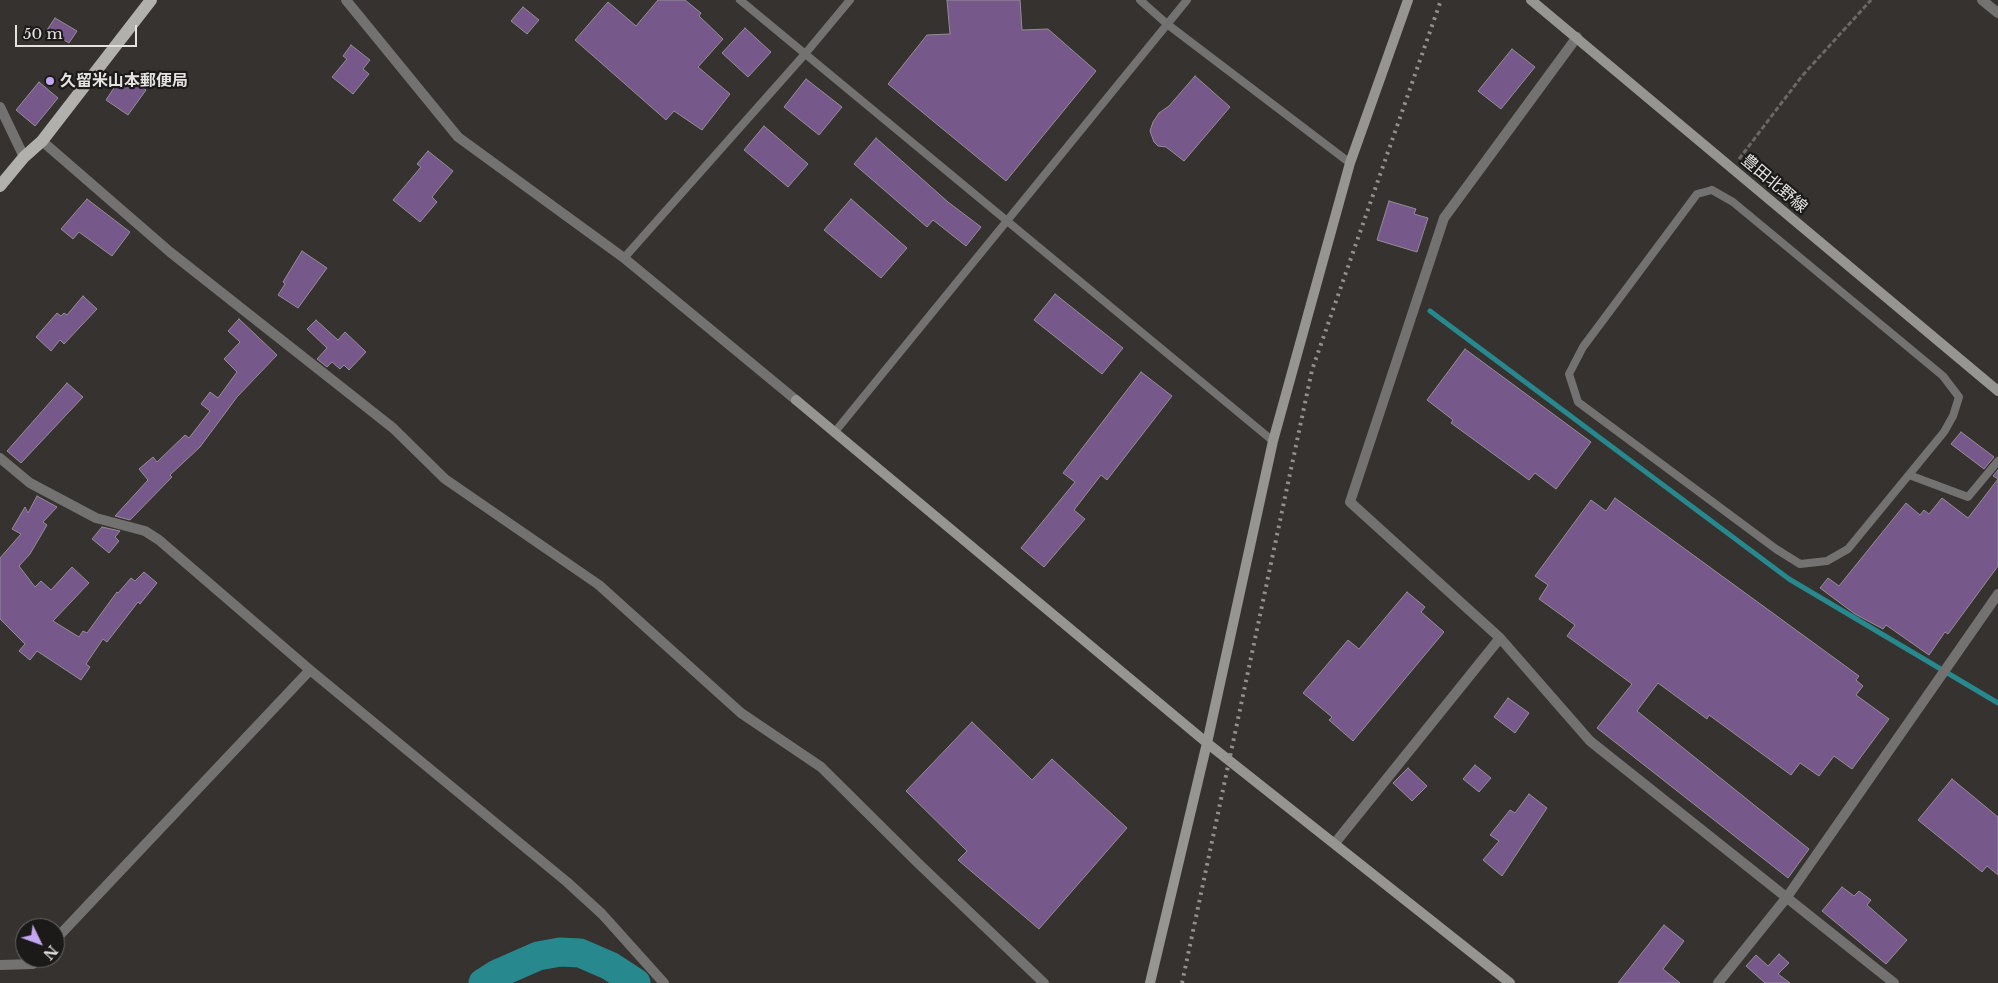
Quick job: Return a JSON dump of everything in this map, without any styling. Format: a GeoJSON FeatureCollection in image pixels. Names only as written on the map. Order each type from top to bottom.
{"type":"FeatureCollection","features":[{"type":"Feature","properties":{"kind":"main road"},"geometry":{"type":"LineString","coordinates":[[0,186],[24,157],[42,140],[151,0]]}},
{"type":"Feature","properties":{"kind":"street"},"geometry":{"type":"LineString","coordinates":[[346,0],[458,136],[624,258],[1207,743],[1510,983]]}},
{"type":"Feature","properties":{"kind":"street"},"geometry":{"type":"LineString","coordinates":[[1150,983],[1207,743],[1273,441],[1350,162],[1408,0]]}},
{"type":"Feature","properties":{"kind":"street","name":"豊田北野線"},"geometry":{"type":"LineString","coordinates":[[1532,0],[1998,391]]}},
{"type":"Feature","properties":{"kind":"street"},"geometry":{"type":"LineString","coordinates":[[1982,0],[1998,13]]}},
{"type":"Feature","properties":{"kind":"street"},"geometry":{"type":"LineString","coordinates":[[1577,37],[1444,218],[1350,502],[1500,638],[1590,741],[1894,983]]}},
{"type":"Feature","properties":{"kind":"street"},"geometry":{"type":"LineString","coordinates":[[0,107],[24,157]]}},
{"type":"Feature","properties":{"kind":"street"},"geometry":{"type":"LineString","coordinates":[[42,140],[170,252],[393,428],[445,479],[599,585],[740,713],[822,767],[920,865],[1044,983]]}},
{"type":"Feature","properties":{"kind":"street"},"geometry":{"type":"LineString","coordinates":[[0,458],[30,483],[96,518],[145,531],[160,540],[310,670],[567,882],[602,914],[664,983]]}},
{"type":"Feature","properties":{"kind":"street"},"geometry":{"type":"LineString","coordinates":[[1718,983],[1787,897],[1998,594]]}},
{"type":"Feature","properties":{"kind":"street"},"geometry":{"type":"LineString","coordinates":[[1335,843],[1500,638]]}},
{"type":"Feature","properties":{"kind":"street"},"geometry":{"type":"LineString","coordinates":[[65,929],[310,670]]}},
{"type":"Feature","properties":{"kind":"street"},"geometry":{"type":"LineString","coordinates":[[0,965],[15,965]]}},
{"type":"Feature","properties":{"kind":"lane"},"geometry":{"type":"LineString","coordinates":[[740,0],[1273,441]]}},
{"type":"Feature","properties":{"kind":"lane"},"geometry":{"type":"LineString","coordinates":[[624,258],[805,54],[850,0]]}},
{"type":"Feature","properties":{"kind":"lane"},"geometry":{"type":"LineString","coordinates":[[1140,0],[1167,24],[1350,162]]}},
{"type":"Feature","properties":{"kind":"lane"},"geometry":{"type":"LineString","coordinates":[[834,433],[1187,0]]}},
{"type":"Feature","properties":{"kind":"lane"},"geometry":{"type":"LineString","coordinates":[[1712,190],[1733,202],[1943,376],[1958,397],[1953,416],[1944,432],[1909,475],[1848,550],[1827,561],[1800,564],[1776,549],[1578,402],[1569,374],[1583,347],[1698,194],[1712,190]]}},
{"type":"Feature","properties":{"kind":"lane"},"geometry":{"type":"LineString","coordinates":[[1909,475],[1968,497],[1998,461]]}},
{"type":"Feature","properties":{"kind":"path"},"geometry":{"type":"LineString","coordinates":[[1732,169],[1802,76],[1871,0]]}},
{"type":"Feature","properties":{"kind":"building"},"geometry":{"type":"Polygon","coordinates":[[[658,0],[685,0],[701,13],[699,16],[723,39],[698,67],[730,94],[702,130],[674,111],[666,120],[575,40],[608,2],[636,26],[658,0]]]}},
{"type":"Feature","properties":{"kind":"building"},"geometry":{"type":"Polygon","coordinates":[[[947,0],[1020,0],[1022,30],[1048,29],[1096,71],[1006,181],[888,84],[927,35],[950,34],[947,0]]]}},
{"type":"Feature","properties":{"kind":"building"},"geometry":{"type":"Polygon","coordinates":[[[523,7],[539,20],[527,34],[511,21],[523,7]]]}},
{"type":"Feature","properties":{"kind":"building"},"geometry":{"type":"Polygon","coordinates":[[[55,18],[77,31],[69,43],[47,30],[55,18]]]}},
{"type":"Feature","properties":{"kind":"building"},"geometry":{"type":"Polygon","coordinates":[[[745,28],[771,52],[748,77],[722,53],[745,28]]]}},
{"type":"Feature","properties":{"kind":"building"},"geometry":{"type":"Polygon","coordinates":[[[351,45],[370,60],[363,69],[369,74],[353,94],[332,77],[347,59],[343,56],[351,45]]]}},
{"type":"Feature","properties":{"kind":"building"},"geometry":{"type":"Polygon","coordinates":[[[1512,49],[1535,67],[1501,109],[1478,91],[1512,49]]]}},
{"type":"Feature","properties":{"kind":"building"},"geometry":{"type":"Polygon","coordinates":[[[123,74],[146,90],[128,115],[106,100],[123,74]]]}},
{"type":"Feature","properties":{"kind":"building"},"geometry":{"type":"Polygon","coordinates":[[[1195,76],[1230,107],[1184,161],[1166,147],[1158,146],[1154,142],[1150,131],[1159,113],[1169,106],[1195,76]]]}},
{"type":"Feature","properties":{"kind":"building"},"geometry":{"type":"Polygon","coordinates":[[[806,79],[842,107],[819,135],[784,107],[806,79]]]}},
{"type":"Feature","properties":{"kind":"building"},"geometry":{"type":"Polygon","coordinates":[[[39,82],[58,98],[35,126],[16,110],[39,82]]]}},
{"type":"Feature","properties":{"kind":"building"},"geometry":{"type":"Polygon","coordinates":[[[764,126],[808,164],[788,187],[744,150],[764,126]]]}},
{"type":"Feature","properties":{"kind":"building"},"geometry":{"type":"Polygon","coordinates":[[[876,138],[948,202],[981,227],[966,246],[933,220],[927,227],[854,164],[876,138]]]}},
{"type":"Feature","properties":{"kind":"building"},"geometry":{"type":"Polygon","coordinates":[[[428,151],[453,171],[432,197],[437,202],[420,222],[393,200],[421,167],[417,164],[428,151]]]}},
{"type":"Feature","properties":{"kind":"building"},"geometry":{"type":"Polygon","coordinates":[[[87,199],[130,232],[112,256],[79,232],[73,239],[61,229],[87,199]]]}},
{"type":"Feature","properties":{"kind":"building"},"geometry":{"type":"Polygon","coordinates":[[[851,199],[907,248],[881,278],[824,230],[851,199]]]}},
{"type":"Feature","properties":{"kind":"building"},"geometry":{"type":"Polygon","coordinates":[[[1389,201],[1416,209],[1414,214],[1428,218],[1417,252],[1377,240],[1389,201]]]}},
{"type":"Feature","properties":{"kind":"building"},"geometry":{"type":"Polygon","coordinates":[[[302,251],[327,268],[298,308],[278,295],[285,284],[283,282],[302,251]]]}},
{"type":"Feature","properties":{"kind":"building"},"geometry":{"type":"Polygon","coordinates":[[[1055,294],[1123,348],[1102,374],[1034,320],[1055,294]]]}},
{"type":"Feature","properties":{"kind":"building"},"geometry":{"type":"Polygon","coordinates":[[[83,296],[97,309],[64,344],[60,340],[51,351],[36,337],[57,313],[61,316],[64,313],[67,315],[83,296]]]}},
{"type":"Feature","properties":{"kind":"building"},"geometry":{"type":"Polygon","coordinates":[[[239,319],[277,355],[237,397],[200,447],[170,475],[172,477],[130,520],[115,516],[148,480],[139,469],[153,457],[157,462],[185,435],[189,438],[210,411],[201,404],[210,392],[218,398],[237,372],[224,359],[240,342],[228,331],[239,319]]]}},
{"type":"Feature","properties":{"kind":"building"},"geometry":{"type":"Polygon","coordinates":[[[316,320],[338,340],[345,332],[366,352],[349,370],[344,365],[340,369],[332,362],[327,367],[317,359],[327,348],[307,329],[316,320]]]}},
{"type":"Feature","properties":{"kind":"building"},"geometry":{"type":"Polygon","coordinates":[[[1465,349],[1591,442],[1556,489],[1535,473],[1529,480],[1451,423],[1453,420],[1427,400],[1465,349]]]}},
{"type":"Feature","properties":{"kind":"building"},"geometry":{"type":"Polygon","coordinates":[[[1141,372],[1172,396],[1107,480],[1101,475],[1074,510],[1085,519],[1044,567],[1021,548],[1075,482],[1063,473],[1141,372]]]}},
{"type":"Feature","properties":{"kind":"building"},"geometry":{"type":"Polygon","coordinates":[[[67,383],[83,397],[21,463],[7,451],[67,383]]]}},
{"type":"Feature","properties":{"kind":"building"},"geometry":{"type":"Polygon","coordinates":[[[1961,432],[1994,457],[1984,469],[1951,444],[1961,432]]]}},
{"type":"Feature","properties":{"kind":"building"},"geometry":{"type":"Polygon","coordinates":[[[1998,470],[1998,479],[1993,476],[1998,470]]]}},
{"type":"Feature","properties":{"kind":"building"},"geometry":{"type":"Polygon","coordinates":[[[1998,479],[1998,566],[1948,634],[1945,632],[1929,655],[1886,625],[1883,629],[1855,614],[1820,588],[1828,578],[1839,586],[1906,503],[1920,515],[1924,510],[1929,514],[1942,498],[1968,518],[1998,479]]]}},
{"type":"Feature","properties":{"kind":"building"},"geometry":{"type":"Polygon","coordinates":[[[37,496],[57,507],[43,522],[47,525],[30,554],[19,566],[35,587],[41,581],[51,590],[72,567],[89,583],[53,621],[79,637],[83,631],[87,633],[117,592],[131,578],[135,581],[144,572],[157,583],[140,604],[138,602],[107,642],[103,639],[86,664],[90,667],[81,680],[37,651],[30,660],[19,651],[25,644],[0,619],[0,558],[21,534],[12,529],[25,507],[28,513],[37,496]]]}},
{"type":"Feature","properties":{"kind":"building"},"geometry":{"type":"Polygon","coordinates":[[[1615,498],[1859,676],[1856,680],[1863,686],[1856,695],[1889,719],[1852,769],[1834,756],[1819,776],[1800,763],[1791,775],[1709,715],[1707,719],[1658,683],[1637,711],[1809,849],[1788,878],[1597,728],[1632,684],[1567,636],[1575,625],[1539,599],[1548,585],[1535,576],[1591,500],[1606,511],[1615,498]]]}},
{"type":"Feature","properties":{"kind":"building"},"geometry":{"type":"Polygon","coordinates":[[[102,527],[120,531],[115,537],[119,541],[109,553],[92,539],[102,527]]]}},
{"type":"Feature","properties":{"kind":"building"},"geometry":{"type":"Polygon","coordinates":[[[1407,592],[1425,607],[1421,612],[1444,632],[1353,741],[1329,720],[1332,717],[1303,693],[1348,640],[1359,649],[1407,592]]]}},
{"type":"Feature","properties":{"kind":"building"},"geometry":{"type":"Polygon","coordinates":[[[1508,698],[1529,713],[1515,733],[1494,717],[1508,698]]]}},
{"type":"Feature","properties":{"kind":"building"},"geometry":{"type":"Polygon","coordinates":[[[972,722],[1032,780],[1052,759],[1127,828],[1039,929],[958,860],[967,851],[906,791],[972,722]]]}},
{"type":"Feature","properties":{"kind":"building"},"geometry":{"type":"Polygon","coordinates":[[[1475,765],[1491,778],[1479,792],[1463,779],[1475,765]]]}},
{"type":"Feature","properties":{"kind":"building"},"geometry":{"type":"Polygon","coordinates":[[[1408,768],[1427,786],[1412,801],[1393,783],[1408,768]]]}},
{"type":"Feature","properties":{"kind":"building"},"geometry":{"type":"Polygon","coordinates":[[[1952,779],[1998,817],[1998,875],[1987,866],[1982,872],[1918,820],[1952,779]]]}},
{"type":"Feature","properties":{"kind":"building"},"geometry":{"type":"Polygon","coordinates":[[[1529,794],[1547,808],[1502,876],[1483,860],[1499,841],[1490,835],[1510,810],[1515,813],[1529,794]]]}},
{"type":"Feature","properties":{"kind":"building"},"geometry":{"type":"Polygon","coordinates":[[[1842,887],[1854,896],[1859,891],[1871,900],[1867,905],[1907,940],[1886,964],[1822,911],[1842,887]]]}},
{"type":"Feature","properties":{"kind":"building"},"geometry":{"type":"Polygon","coordinates":[[[1664,925],[1684,941],[1663,969],[1680,983],[1618,983],[1664,925]]]}},
{"type":"Feature","properties":{"kind":"building"},"geometry":{"type":"Polygon","coordinates":[[[1779,954],[1789,963],[1778,974],[1790,983],[1765,983],[1746,966],[1756,955],[1768,966],[1779,954]]]}},
{"type":"Feature","properties":{"kind":"waterway"},"geometry":{"type":"LineString","coordinates":[[1430,311],[1789,579],[1998,703]]}},
{"type":"Feature","properties":{"kind":"waterway"},"geometry":{"type":"LineString","coordinates":[[483,983],[497,974],[538,956],[560,952],[580,953],[610,966],[636,983]]}},
{"type":"Feature","properties":{"kind":"railway"},"geometry":{"type":"LineString","coordinates":[[1182,983],[1312,370],[1441,0]]}},
{"type":"Feature","properties":{"kind":"place","name":"久留米山本郵便局"},"geometry":{"type":"Point","coordinates":[50,81]}}]}
